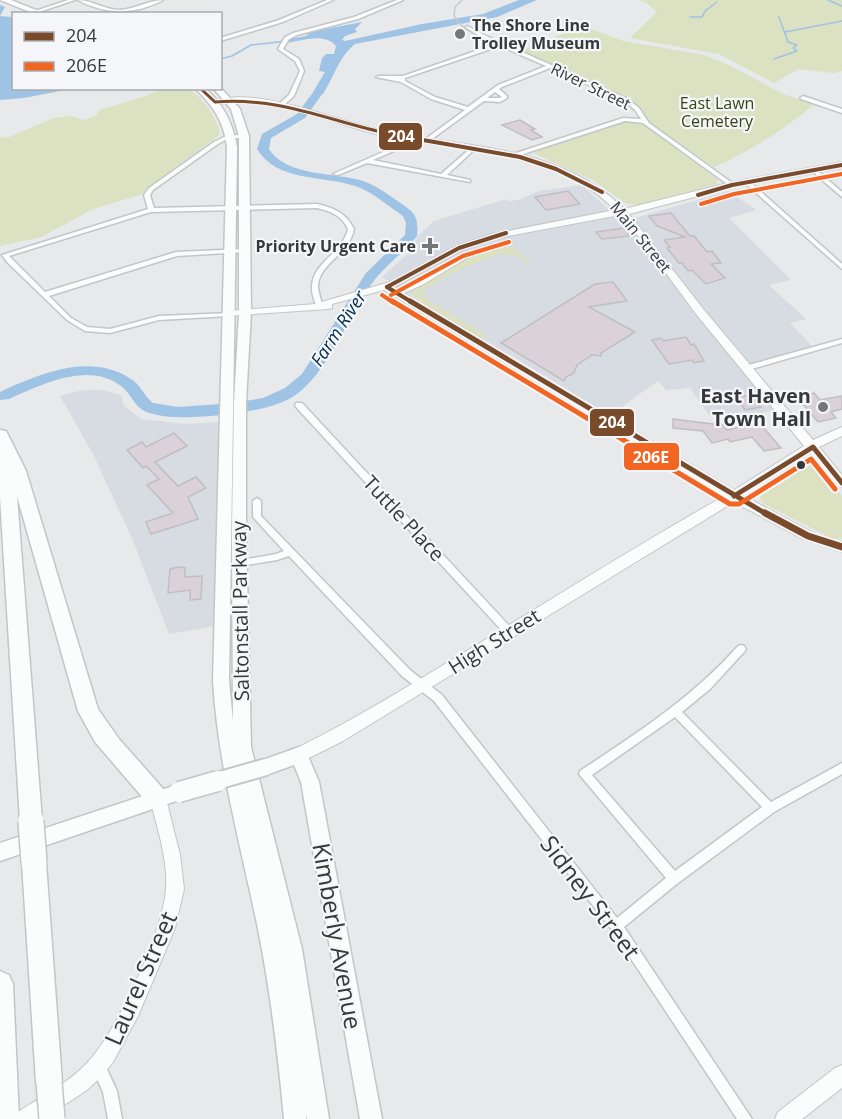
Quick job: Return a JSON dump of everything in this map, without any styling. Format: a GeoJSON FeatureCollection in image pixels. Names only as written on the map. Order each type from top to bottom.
{"type":"FeatureCollection","features":[{"type":"Feature","properties":{"kind":"highway"},"geometry":{"type":"LineString","coordinates":[[0,435],[18,471],[88,711],[106,741],[141,775],[158,799]]}},
{"type":"Feature","properties":{"kind":"highway"},"geometry":{"type":"LineString","coordinates":[[0,446],[8,490],[52,1119]]}},
{"type":"Feature","properties":{"kind":"highway"},"geometry":{"type":"LineString","coordinates":[[0,984],[12,1116]]}},
{"type":"Feature","properties":{"kind":"main road"},"geometry":{"type":"LineString","coordinates":[[4,0],[40,12]]}},
{"type":"Feature","properties":{"kind":"main road","name":"Saltonstall Parkway"},"geometry":{"type":"LineString","coordinates":[[202,90],[215,102],[228,126],[231,138],[229,314],[240,563],[242,747],[292,949],[318,1119]]}},
{"type":"Feature","properties":{"kind":"main road","name":"Saltonstall Parkway"},"geometry":{"type":"LineString","coordinates":[[219,90],[229,99],[243,124],[244,136],[244,312],[234,407],[221,681],[223,725],[243,827],[274,959],[295,1119]]}},
{"type":"Feature","properties":{"kind":"main road","name":"Main Street"},"geometry":{"type":"LineString","coordinates":[[215,102],[255,98],[283,103],[363,128],[538,162],[575,176],[602,192],[625,213],[699,311],[842,483]]}},
{"type":"Feature","properties":{"kind":"main road"},"geometry":{"type":"LineString","coordinates":[[228,126],[243,124]]}},
{"type":"Feature","properties":{"kind":"main road"},"geometry":{"type":"LineString","coordinates":[[229,314],[319,306],[364,297],[418,283],[464,256],[510,236],[605,221],[625,213],[732,185],[842,165]]}},
{"type":"Feature","properties":{"kind":"main road"},"geometry":{"type":"LineString","coordinates":[[391,290],[734,496],[808,536],[842,547]]}},
{"type":"Feature","properties":{"kind":"main road","name":"High Street"},"geometry":{"type":"LineString","coordinates":[[0,852],[84,822],[299,755],[423,685],[825,438],[842,431]]}},
{"type":"Feature","properties":{"kind":"main road","name":"Kimberly Avenue"},"geometry":{"type":"LineString","coordinates":[[299,755],[310,782],[371,1119]]}},
{"type":"Feature","properties":{"kind":"main road","name":"Laurel Street"},"geometry":{"type":"LineString","coordinates":[[12,1116],[74,1087],[98,1066],[122,1027],[172,907],[174,873],[158,799]]}},
{"type":"Feature","properties":{"kind":"main road"},"geometry":{"type":"LineString","coordinates":[[785,1119],[842,1076]]}},
{"type":"Feature","properties":{"kind":"street"},"geometry":{"type":"LineString","coordinates":[[40,12],[73,0]]}},
{"type":"Feature","properties":{"kind":"street"},"geometry":{"type":"LineString","coordinates":[[80,0],[105,9],[127,12]]}},
{"type":"Feature","properties":{"kind":"street"},"geometry":{"type":"LineString","coordinates":[[136,12],[161,0]]}},
{"type":"Feature","properties":{"kind":"street"},"geometry":{"type":"LineString","coordinates":[[222,39],[281,21],[331,0]]}},
{"type":"Feature","properties":{"kind":"street"},"geometry":{"type":"LineString","coordinates":[[283,103],[291,96],[302,71],[297,60],[280,49],[287,39],[356,18],[402,0]]}},
{"type":"Feature","properties":{"kind":"street","name":"River Street"},"geometry":{"type":"LineString","coordinates":[[467,27],[626,100],[637,109],[644,121],[732,185]]}},
{"type":"Feature","properties":{"kind":"street"},"geometry":{"type":"LineString","coordinates":[[468,109],[443,102],[402,79],[500,44]]}},
{"type":"Feature","properties":{"kind":"street"},"geometry":{"type":"LineString","coordinates":[[336,174],[421,140],[496,90],[518,78],[551,66]]}},
{"type":"Feature","properties":{"kind":"street"},"geometry":{"type":"LineString","coordinates":[[482,99],[505,97],[496,90]]}},
{"type":"Feature","properties":{"kind":"street"},"geometry":{"type":"LineString","coordinates":[[803,98],[842,111]]}},
{"type":"Feature","properties":{"kind":"street"},"geometry":{"type":"LineString","coordinates":[[512,156],[639,114]]}},
{"type":"Feature","properties":{"kind":"street"},"geometry":{"type":"LineString","coordinates":[[630,118],[644,121]]}},
{"type":"Feature","properties":{"kind":"street"},"geometry":{"type":"LineString","coordinates":[[151,210],[148,192],[216,143],[244,136]]}},
{"type":"Feature","properties":{"kind":"street"},"geometry":{"type":"LineString","coordinates":[[442,176],[472,149]]}},
{"type":"Feature","properties":{"kind":"street"},"geometry":{"type":"LineString","coordinates":[[528,150],[538,162]]}},
{"type":"Feature","properties":{"kind":"street"},"geometry":{"type":"LineString","coordinates":[[368,161],[468,182]]}},
{"type":"Feature","properties":{"kind":"street"},"geometry":{"type":"LineString","coordinates":[[818,174],[842,195]]}},
{"type":"Feature","properties":{"kind":"street"},"geometry":{"type":"LineString","coordinates":[[748,183],[842,267]]}},
{"type":"Feature","properties":{"kind":"street"},"geometry":{"type":"LineString","coordinates":[[229,314],[159,318],[121,329],[97,331],[76,325],[10,262],[6,255],[151,210],[230,210],[317,206],[330,209],[347,220],[351,229],[348,243],[318,273],[315,286],[319,306]]}},
{"type":"Feature","properties":{"kind":"street"},"geometry":{"type":"LineString","coordinates":[[44,295],[166,256],[243,250]]}},
{"type":"Feature","properties":{"kind":"street"},"geometry":{"type":"LineString","coordinates":[[748,368],[842,341]]}},
{"type":"Feature","properties":{"kind":"street","name":"Tuttle Place"},"geometry":{"type":"LineString","coordinates":[[299,405],[509,632]]}},
{"type":"Feature","properties":{"kind":"street","name":"Sidney Street"},"geometry":{"type":"LineString","coordinates":[[257,501],[257,517],[289,552],[406,673],[438,698],[616,926],[745,1119]]}},
{"type":"Feature","properties":{"kind":"street"},"geometry":{"type":"LineString","coordinates":[[240,563],[277,557],[289,552]]}},
{"type":"Feature","properties":{"kind":"street"},"geometry":{"type":"LineString","coordinates":[[674,879],[584,774],[676,712],[722,672],[741,649]]}},
{"type":"Feature","properties":{"kind":"street"},"geometry":{"type":"LineString","coordinates":[[676,712],[770,808]]}},
{"type":"Feature","properties":{"kind":"street"},"geometry":{"type":"LineString","coordinates":[[616,926],[674,879],[770,808],[842,768]]}},
{"type":"Feature","properties":{"kind":"street"},"geometry":{"type":"LineString","coordinates":[[98,1066],[108,1084],[115,1119]]}},
{"type":"Feature","properties":{"kind":"shaded area"},"geometry":{"type":"Polygon","coordinates":[[[582,185],[622,222],[728,191],[756,210],[729,218],[791,280],[769,285],[806,319],[790,323],[813,347],[739,368],[774,410],[739,418],[709,415],[690,388],[666,390],[658,381],[610,415],[382,277],[411,251],[418,236],[434,221],[506,199],[519,200],[539,191],[582,185]]]}},
{"type":"Feature","properties":{"kind":"shaded area"},"geometry":{"type":"Polygon","coordinates":[[[83,390],[102,390],[121,395],[124,406],[141,419],[185,424],[222,422],[215,626],[169,634],[132,538],[93,454],[60,396],[83,390]]]}},
{"type":"Feature","properties":{"kind":"green space"},"geometry":{"type":"Polygon","coordinates":[[[638,0],[842,0],[842,71],[834,73],[798,69],[774,83],[719,54],[630,38],[657,12],[645,2],[638,0]]]}},
{"type":"Feature","properties":{"kind":"green space","name":"East Lawn Cemetery"},"geometry":{"type":"Polygon","coordinates":[[[583,26],[623,41],[704,55],[729,65],[785,95],[814,104],[766,139],[714,167],[649,122],[632,101],[520,51],[583,26]]]}},
{"type":"Feature","properties":{"kind":"green space"},"geometry":{"type":"Polygon","coordinates":[[[158,90],[189,90],[204,102],[220,132],[217,137],[147,188],[143,194],[93,209],[41,237],[0,246],[0,137],[7,138],[54,118],[71,116],[83,120],[97,115],[99,110],[146,96],[158,90]]]}},
{"type":"Feature","properties":{"kind":"green space"},"geometry":{"type":"Polygon","coordinates":[[[624,121],[641,123],[717,179],[717,184],[639,205],[625,203],[593,180],[535,154],[535,150],[624,121]]]}},
{"type":"Feature","properties":{"kind":"green space"},"geometry":{"type":"Polygon","coordinates":[[[501,246],[511,247],[531,261],[524,264],[522,263],[525,261],[513,254],[509,256],[502,253],[462,268],[422,290],[426,293],[422,296],[489,337],[479,337],[412,296],[414,290],[468,258],[501,246]]]}},
{"type":"Feature","properties":{"kind":"green space"},"geometry":{"type":"Polygon","coordinates":[[[802,465],[819,468],[842,496],[842,539],[831,538],[762,503],[759,493],[802,465]]]}},
{"type":"Feature","properties":{"kind":"water"},"geometry":{"type":"Polygon","coordinates":[[[519,0],[537,0],[497,17],[355,44],[340,61],[323,94],[313,92],[325,72],[319,71],[322,58],[326,54],[334,54],[336,46],[326,39],[319,38],[286,43],[288,39],[306,36],[310,32],[362,22],[355,29],[357,32],[345,36],[342,40],[345,41],[422,24],[483,14],[519,0]]]}},
{"type":"Feature","properties":{"kind":"water"},"geometry":{"type":"Polygon","coordinates":[[[0,5],[5,7],[0,16],[0,5]]]}},
{"type":"Feature","properties":{"kind":"water"},"geometry":{"type":"Polygon","coordinates":[[[0,16],[11,17],[12,20],[12,90],[65,90],[0,100],[0,16]]]}},
{"type":"Feature","properties":{"kind":"building"},"geometry":{"type":"Polygon","coordinates":[[[520,120],[535,129],[531,130],[542,137],[532,140],[502,125],[520,120]]]}},
{"type":"Feature","properties":{"kind":"building"},"geometry":{"type":"Polygon","coordinates":[[[568,191],[580,204],[546,210],[535,197],[568,191]]]}},
{"type":"Feature","properties":{"kind":"building"},"geometry":{"type":"Polygon","coordinates":[[[671,213],[707,252],[712,251],[721,263],[711,264],[725,278],[706,284],[692,270],[688,271],[682,263],[679,263],[667,248],[670,247],[664,240],[685,237],[657,226],[649,216],[671,213]]]}},
{"type":"Feature","properties":{"kind":"building"},"geometry":{"type":"Polygon","coordinates":[[[624,228],[630,236],[602,239],[596,232],[624,228]]]}},
{"type":"Feature","properties":{"kind":"building"},"geometry":{"type":"Polygon","coordinates":[[[613,282],[627,301],[589,307],[635,332],[601,353],[601,356],[592,355],[577,365],[574,373],[566,377],[564,381],[501,343],[595,284],[613,282]]]}},
{"type":"Feature","properties":{"kind":"building"},"geometry":{"type":"Polygon","coordinates":[[[686,337],[691,345],[694,344],[704,361],[694,363],[692,360],[669,364],[652,340],[661,338],[663,341],[686,337]]]}},
{"type":"Feature","properties":{"kind":"building","name":"East Haven Town Hall"},"geometry":{"type":"Polygon","coordinates":[[[814,393],[820,400],[842,396],[842,409],[831,412],[836,418],[818,422],[797,397],[814,393]]]}},
{"type":"Feature","properties":{"kind":"building"},"geometry":{"type":"Polygon","coordinates":[[[751,395],[761,407],[745,410],[738,400],[740,397],[751,395]]]}},
{"type":"Feature","properties":{"kind":"building"},"geometry":{"type":"Polygon","coordinates":[[[673,419],[721,423],[727,430],[744,426],[741,422],[756,419],[781,448],[764,451],[752,437],[712,443],[703,431],[673,428],[673,419]]]}},
{"type":"Feature","properties":{"kind":"building"},"geometry":{"type":"Polygon","coordinates":[[[174,433],[187,446],[155,462],[178,486],[196,477],[206,488],[188,497],[198,519],[151,534],[146,522],[173,513],[147,485],[159,479],[146,466],[143,468],[127,450],[142,442],[146,447],[174,433]]]}},
{"type":"Feature","properties":{"kind":"building"},"geometry":{"type":"Polygon","coordinates":[[[185,568],[185,577],[202,576],[201,599],[190,600],[190,590],[168,593],[170,569],[185,568]]]}},
{"type":"Feature","properties":{"kind":"waterway"},"geometry":{"type":"LineString","coordinates":[[828,0],[842,6]]}},
{"type":"Feature","properties":{"kind":"waterway"},"geometry":{"type":"LineString","coordinates":[[690,17],[702,17],[705,11],[717,2]]}},
{"type":"Feature","properties":{"kind":"waterway"},"geometry":{"type":"LineString","coordinates":[[774,59],[797,51],[793,48],[797,45],[788,42],[779,17]]}},
{"type":"Feature","properties":{"kind":"waterway"},"geometry":{"type":"LineString","coordinates":[[785,32],[842,21]]}},
{"type":"Feature","properties":{"kind":"waterway","name":"Farm River"},"geometry":{"type":"LineString","coordinates":[[222,58],[232,56],[251,45],[287,41]]}},
{"type":"Feature","properties":{"kind":"waterway","name":"Farm River"},"geometry":{"type":"LineString","coordinates":[[4,396],[62,373],[89,371],[123,380],[133,388],[142,402],[151,408],[163,411],[196,412],[266,402],[286,394],[304,380],[371,276],[411,236],[412,223],[409,214],[361,184],[298,171],[281,166],[269,158],[263,149],[266,136],[301,116],[318,93]]}},
{"type":"Feature","properties":{"kind":"tram line"},"geometry":{"type":"LineString","coordinates":[[462,0],[455,7],[454,16],[462,26],[473,33]]}},
{"type":"Feature","properties":{"kind":"transit line","name":"204"},"geometry":{"type":"LineString","coordinates":[[202,90],[215,102],[237,100],[278,104],[375,131],[520,157],[556,169],[602,192]]}},
{"type":"Feature","properties":{"kind":"transit line","name":"204"},"geometry":{"type":"LineString","coordinates":[[698,195],[732,185],[842,165]]}},
{"type":"Feature","properties":{"kind":"transit line","name":"206E"},"geometry":{"type":"LineString","coordinates":[[701,204],[734,194],[842,174]]}},
{"type":"Feature","properties":{"kind":"transit line","name":"204"},"geometry":{"type":"LineString","coordinates":[[387,287],[459,248],[506,233]]}},
{"type":"Feature","properties":{"kind":"transit line","name":"206E"},"geometry":{"type":"LineString","coordinates":[[391,295],[463,256],[509,242]]}},
{"type":"Feature","properties":{"kind":"transit line","name":"204"},"geometry":{"type":"LineString","coordinates":[[387,287],[748,504],[808,536],[842,547]]}},
{"type":"Feature","properties":{"kind":"transit line","name":"206E"},"geometry":{"type":"LineString","coordinates":[[382,295],[730,504],[739,504],[811,459],[835,489]]}},
{"type":"Feature","properties":{"kind":"transit line","name":"204"},"geometry":{"type":"LineString","coordinates":[[734,496],[813,447],[842,483]]}},
{"type":"Feature","properties":{"kind":"place","name":"The Shore Line Trolley Museum"},"geometry":{"type":"Point","coordinates":[460,34]}},
{"type":"Feature","properties":{"kind":"place","name":"Priority Urgent Care"},"geometry":{"type":"Point","coordinates":[430,246]}},
{"type":"Feature","properties":{"kind":"place","name":"East Haven Town Hall"},"geometry":{"type":"Point","coordinates":[823,407]}}]}
